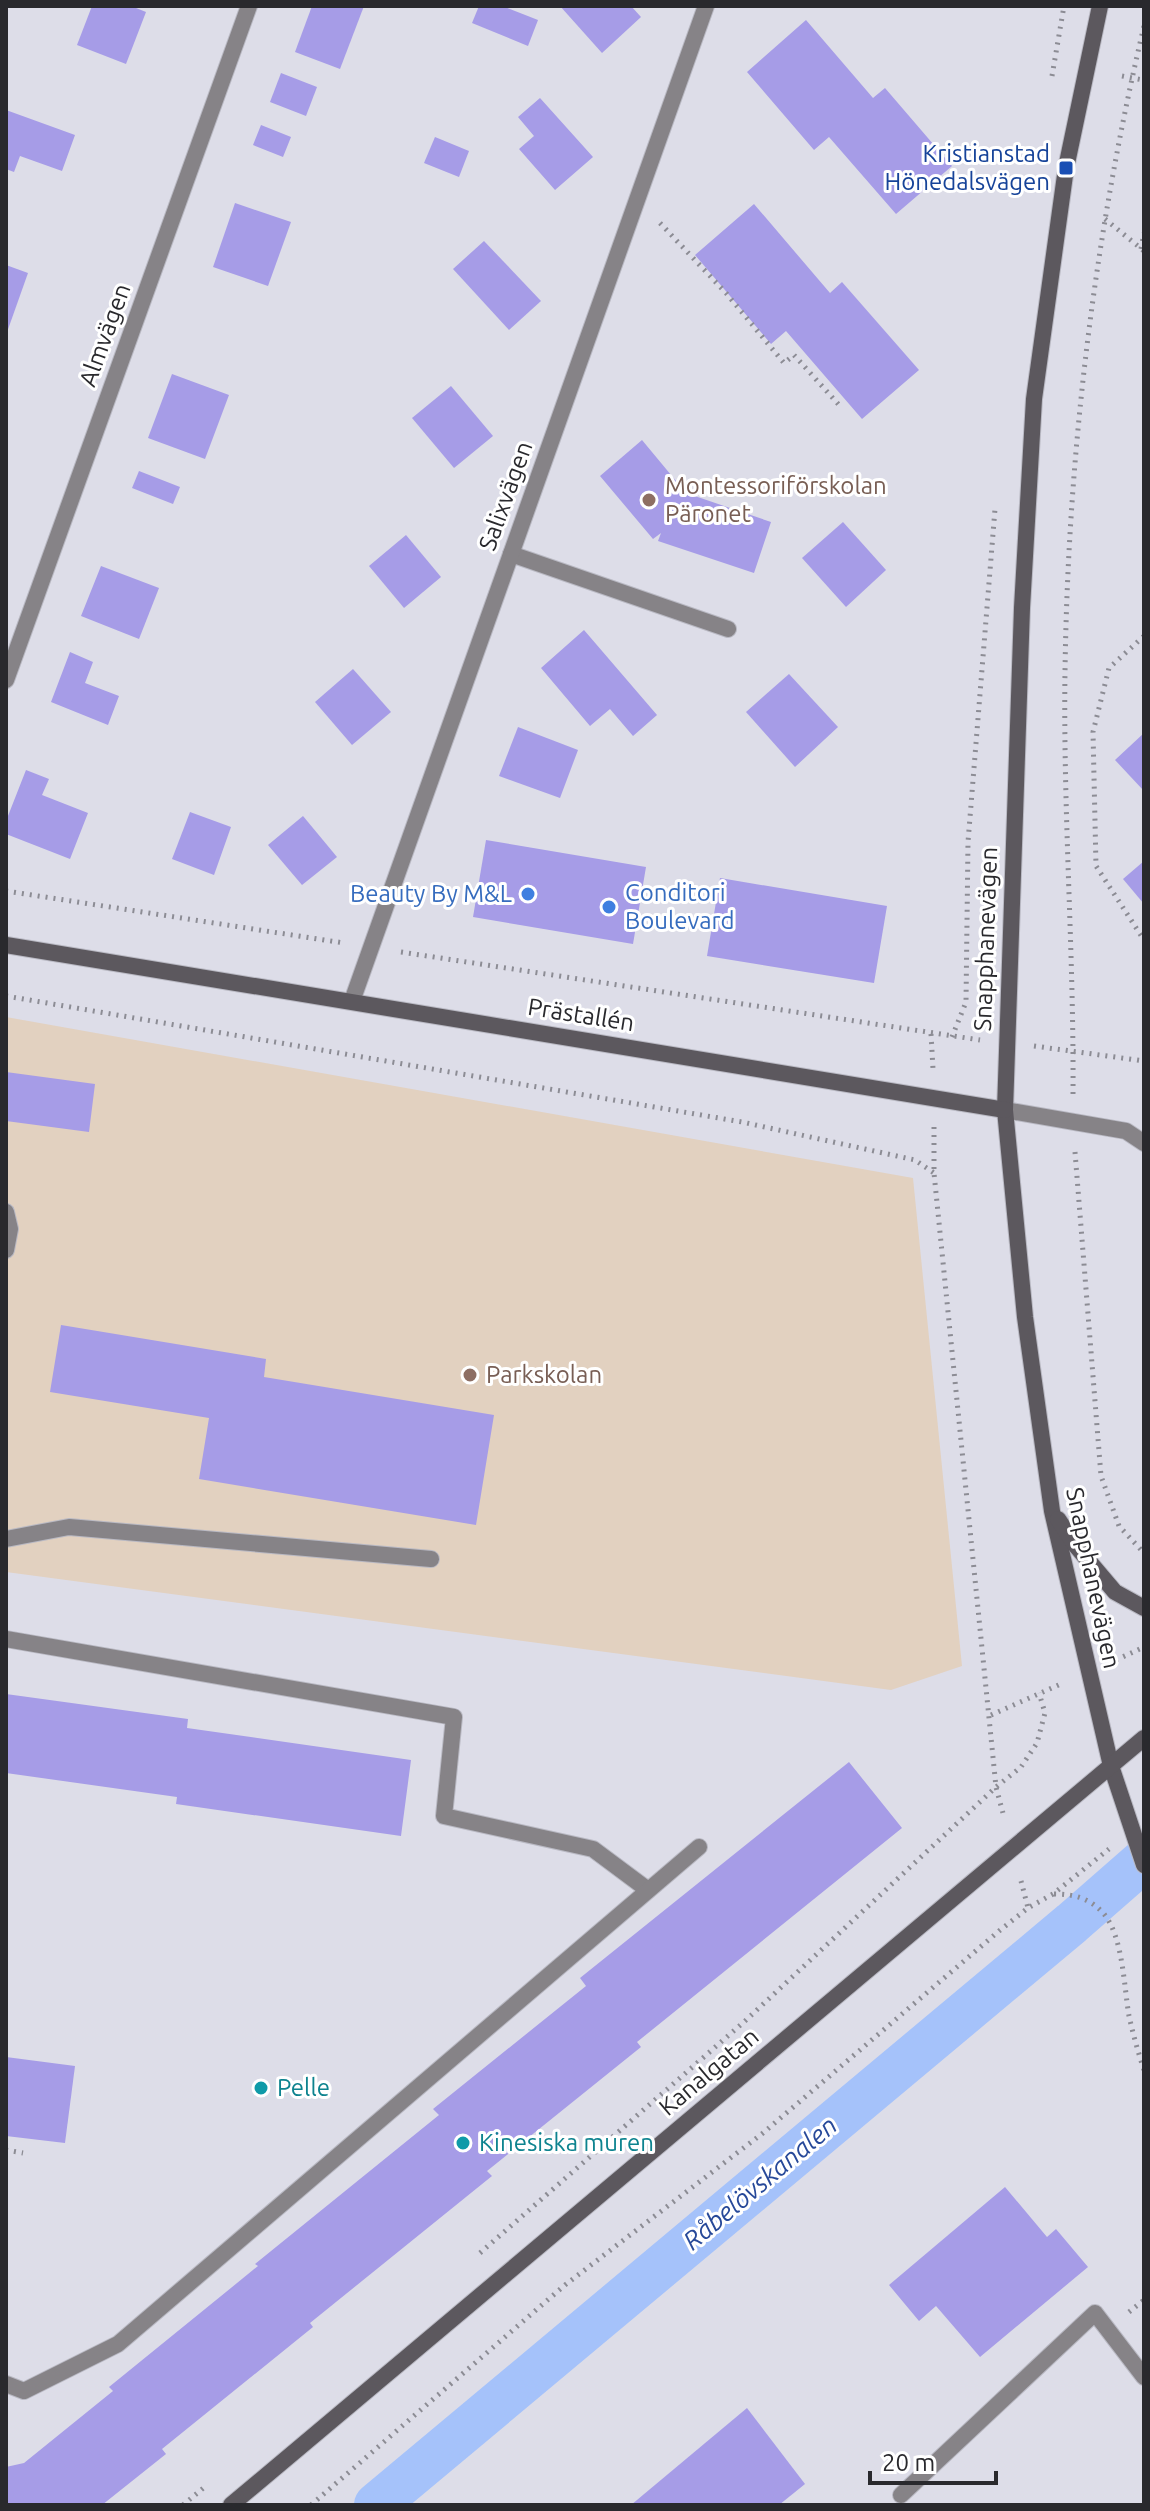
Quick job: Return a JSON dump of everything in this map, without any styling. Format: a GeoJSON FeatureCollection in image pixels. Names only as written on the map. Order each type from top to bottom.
{"type":"FeatureCollection","features":[{"type":"Feature","properties":{"kind":"street","name":"Almvägen"},"geometry":{"type":"LineString","coordinates":[[6,680],[249,6]]}},
{"type":"Feature","properties":{"kind":"street","name":"Salixvägen"},"geometry":{"type":"LineString","coordinates":[[352,1001],[706,6]]}},
{"type":"Feature","properties":{"kind":"street","name":"Snapphanevägen"},"geometry":{"type":"LineString","coordinates":[[1100,6],[1066,168],[1034,399],[1022,608],[1005,1110],[1025,1317],[1052,1511],[1111,1766],[1141,1858]]}},
{"type":"Feature","properties":{"kind":"street"},"geometry":{"type":"LineString","coordinates":[[511,554],[728,629]]}},
{"type":"Feature","properties":{"kind":"street","name":"Prästallén"},"geometry":{"type":"LineString","coordinates":[[6,945],[1126,1131],[1144,1143]]}},
{"type":"Feature","properties":{"kind":"street"},"geometry":{"type":"LineString","coordinates":[[6,1212],[10,1229],[6,1250]]}},
{"type":"Feature","properties":{"kind":"street"},"geometry":{"type":"LineString","coordinates":[[1052,1511],[1076,1546],[1115,1592],[1144,1608]]}},
{"type":"Feature","properties":{"kind":"street"},"geometry":{"type":"LineString","coordinates":[[6,1539],[69,1527],[431,1559]]}},
{"type":"Feature","properties":{"kind":"street"},"geometry":{"type":"LineString","coordinates":[[6,1639],[454,1717],[444,1816],[593,1849],[648,1890]]}},
{"type":"Feature","properties":{"kind":"street","name":"Kanalgatan"},"geometry":{"type":"LineString","coordinates":[[231,2505],[1144,1738]]}},
{"type":"Feature","properties":{"kind":"street"},"geometry":{"type":"LineString","coordinates":[[6,2384],[24,2391],[118,2344],[699,1847]]}},
{"type":"Feature","properties":{"kind":"street"},"geometry":{"type":"LineString","coordinates":[[901,2495],[1095,2313],[1144,2377]]}},
{"type":"Feature","properties":{"kind":"path"},"geometry":{"type":"LineString","coordinates":[[1050,84],[1064,6]]}},
{"type":"Feature","properties":{"kind":"path"},"geometry":{"type":"LineString","coordinates":[[1144,26],[1105,219],[1087,337],[1072,506],[1065,671],[1073,1122],[1083,1277],[1101,1476],[1119,1526],[1144,1553]]}},
{"type":"Feature","properties":{"kind":"path"},"geometry":{"type":"LineString","coordinates":[[1122,76],[1143,80]]}},
{"type":"Feature","properties":{"kind":"path"},"geometry":{"type":"LineString","coordinates":[[637,199],[726,293],[784,363],[794,355],[840,406]]}},
{"type":"Feature","properties":{"kind":"path"},"geometry":{"type":"LineString","coordinates":[[1105,219],[1143,250]]}},
{"type":"Feature","properties":{"kind":"path"},"geometry":{"type":"LineString","coordinates":[[1143,250],[1144,233]]}},
{"type":"Feature","properties":{"kind":"path"},"geometry":{"type":"LineString","coordinates":[[1144,636],[1109,668],[1093,732],[1096,866],[1144,940]]}},
{"type":"Feature","properties":{"kind":"path"},"geometry":{"type":"LineString","coordinates":[[6,891],[931,1034]]}},
{"type":"Feature","properties":{"kind":"path"},"geometry":{"type":"LineString","coordinates":[[6,996],[742,1122],[915,1160],[934,1173],[996,1787],[1028,1908]]}},
{"type":"Feature","properties":{"kind":"path"},"geometry":{"type":"LineString","coordinates":[[477,2256],[745,2021],[1021,1767],[1037,1743],[1045,1713],[1039,1693]]}},
{"type":"Feature","properties":{"kind":"path"},"geometry":{"type":"LineString","coordinates":[[311,2505],[565,2285],[763,2133],[1028,1908],[1053,1894],[1132,1831]]}},
{"type":"Feature","properties":{"kind":"path"},"geometry":{"type":"LineString","coordinates":[[1053,1894],[1083,1898],[1106,1916],[1119,1954],[1129,2015],[1144,2070]]}},
{"type":"Feature","properties":{"kind":"path"},"geometry":{"type":"LineString","coordinates":[[6,2150],[23,2153]]}},
{"type":"Feature","properties":{"kind":"path"},"geometry":{"type":"LineString","coordinates":[[183,2505],[218,2475]]}},
{"type":"Feature","properties":{"kind":"shaded area","name":"Parkskolan"},"geometry":{"type":"Polygon","coordinates":[[[6,1017],[913,1178],[962,1666],[891,1690],[6,1572],[6,1017]]]}},
{"type":"Feature","properties":{"kind":"building"},"geometry":{"type":"Polygon","coordinates":[[[92,6],[131,6],[146,12],[126,64],[77,45],[92,6]]]}},
{"type":"Feature","properties":{"kind":"building"},"geometry":{"type":"Polygon","coordinates":[[[312,6],[364,6],[340,69],[295,52],[312,6]]]}},
{"type":"Feature","properties":{"kind":"building"},"geometry":{"type":"Polygon","coordinates":[[[479,6],[502,6],[538,20],[528,46],[472,23],[479,6]]]}},
{"type":"Feature","properties":{"kind":"building"},"geometry":{"type":"Polygon","coordinates":[[[560,6],[631,6],[641,17],[602,53],[560,6]]]}},
{"type":"Feature","properties":{"kind":"building"},"geometry":{"type":"Polygon","coordinates":[[[806,20],[873,98],[885,88],[952,166],[896,214],[829,137],[814,150],[747,72],[806,20]]]}},
{"type":"Feature","properties":{"kind":"building"},"geometry":{"type":"Polygon","coordinates":[[[281,73],[317,87],[306,116],[270,102],[281,73]]]}},
{"type":"Feature","properties":{"kind":"building"},"geometry":{"type":"Polygon","coordinates":[[[540,98],[593,157],[555,190],[519,149],[534,136],[518,117],[540,98]]]}},
{"type":"Feature","properties":{"kind":"building"},"geometry":{"type":"Polygon","coordinates":[[[6,110],[75,135],[62,171],[20,156],[14,172],[6,169],[6,110]]]}},
{"type":"Feature","properties":{"kind":"building"},"geometry":{"type":"Polygon","coordinates":[[[261,125],[291,137],[283,157],[253,145],[261,125]]]}},
{"type":"Feature","properties":{"kind":"building"},"geometry":{"type":"Polygon","coordinates":[[[435,137],[469,151],[459,177],[424,163],[435,137]]]}},
{"type":"Feature","properties":{"kind":"building"},"geometry":{"type":"Polygon","coordinates":[[[235,203],[291,222],[268,286],[213,267],[235,203]]]}},
{"type":"Feature","properties":{"kind":"building"},"geometry":{"type":"Polygon","coordinates":[[[754,204],[830,293],[842,282],[919,370],[862,419],[786,331],[771,344],[695,255],[754,204]]]}},
{"type":"Feature","properties":{"kind":"building"},"geometry":{"type":"Polygon","coordinates":[[[484,241],[541,301],[509,330],[453,269],[484,241]]]}},
{"type":"Feature","properties":{"kind":"building"},"geometry":{"type":"Polygon","coordinates":[[[6,265],[28,273],[6,335],[6,265]]]}},
{"type":"Feature","properties":{"kind":"building"},"geometry":{"type":"Polygon","coordinates":[[[172,374],[229,395],[205,459],[148,438],[172,374]]]}},
{"type":"Feature","properties":{"kind":"building"},"geometry":{"type":"Polygon","coordinates":[[[451,386],[493,436],[454,468],[412,418],[451,386]]]}},
{"type":"Feature","properties":{"kind":"building"},"geometry":{"type":"Polygon","coordinates":[[[642,440],[686,493],[771,522],[754,573],[658,541],[661,533],[653,539],[600,476],[642,440]]]}},
{"type":"Feature","properties":{"kind":"building"},"geometry":{"type":"Polygon","coordinates":[[[139,471],[180,487],[173,504],[132,488],[139,471]]]}},
{"type":"Feature","properties":{"kind":"building"},"geometry":{"type":"Polygon","coordinates":[[[843,522],[886,570],[846,607],[802,558],[843,522]]]}},
{"type":"Feature","properties":{"kind":"building"},"geometry":{"type":"Polygon","coordinates":[[[406,535],[441,577],[404,608],[369,566],[406,535]]]}},
{"type":"Feature","properties":{"kind":"building"},"geometry":{"type":"Polygon","coordinates":[[[101,566],[159,588],[139,639],[81,616],[101,566]]]}},
{"type":"Feature","properties":{"kind":"building"},"geometry":{"type":"Polygon","coordinates":[[[584,630],[657,715],[633,736],[610,709],[590,726],[541,668],[584,630]]]}},
{"type":"Feature","properties":{"kind":"building"},"geometry":{"type":"Polygon","coordinates":[[[70,652],[93,662],[85,683],[119,696],[108,725],[51,702],[70,652]]]}},
{"type":"Feature","properties":{"kind":"building"},"geometry":{"type":"Polygon","coordinates":[[[353,669],[391,712],[352,745],[315,702],[353,669]]]}},
{"type":"Feature","properties":{"kind":"building"},"geometry":{"type":"Polygon","coordinates":[[[789,674],[838,727],[795,767],[746,712],[789,674]]]}},
{"type":"Feature","properties":{"kind":"building"},"geometry":{"type":"Polygon","coordinates":[[[518,727],[578,750],[560,798],[499,776],[518,727]]]}},
{"type":"Feature","properties":{"kind":"building"},"geometry":{"type":"Polygon","coordinates":[[[1144,733],[1144,791],[1115,760],[1144,733]]]}},
{"type":"Feature","properties":{"kind":"building"},"geometry":{"type":"Polygon","coordinates":[[[26,770],[49,779],[42,795],[88,813],[70,859],[6,834],[6,821],[26,770]]]}},
{"type":"Feature","properties":{"kind":"building"},"geometry":{"type":"Polygon","coordinates":[[[190,812],[231,827],[214,875],[172,859],[190,812]]]}},
{"type":"Feature","properties":{"kind":"building"},"geometry":{"type":"Polygon","coordinates":[[[303,816],[337,857],[302,885],[268,845],[303,816]]]}},
{"type":"Feature","properties":{"kind":"building"},"geometry":{"type":"Polygon","coordinates":[[[486,840],[646,867],[633,944],[473,917],[486,840]]]}},
{"type":"Feature","properties":{"kind":"building"},"geometry":{"type":"Polygon","coordinates":[[[1144,861],[1144,904],[1123,879],[1144,861]]]}},
{"type":"Feature","properties":{"kind":"building"},"geometry":{"type":"Polygon","coordinates":[[[720,878],[887,906],[874,983],[707,956],[720,878]]]}},
{"type":"Feature","properties":{"kind":"building"},"geometry":{"type":"Polygon","coordinates":[[[6,1072],[95,1084],[89,1132],[6,1121],[6,1072]]]}},
{"type":"Feature","properties":{"kind":"building"},"geometry":{"type":"Polygon","coordinates":[[[61,1325],[266,1359],[264,1377],[494,1415],[476,1525],[199,1479],[209,1418],[50,1392],[61,1325]]]}},
{"type":"Feature","properties":{"kind":"building"},"geometry":{"type":"Polygon","coordinates":[[[6,1694],[188,1719],[187,1728],[411,1760],[401,1836],[176,1804],[177,1797],[6,1773],[6,1694]]]}},
{"type":"Feature","properties":{"kind":"building","name":"Kinesiska muren"},"geometry":{"type":"Polygon","coordinates":[[[849,1762],[902,1828],[637,2042],[641,2047],[487,2171],[492,2176],[310,2323],[313,2327],[162,2449],[166,2454],[102,2505],[6,2505],[6,2467],[24,2463],[113,2391],[109,2387],[439,2115],[433,2109],[586,1986],[580,1978],[849,1762]]]}},
{"type":"Feature","properties":{"kind":"building"},"geometry":{"type":"Polygon","coordinates":[[[6,2057],[75,2066],[65,2143],[6,2136],[6,2057]]]}},
{"type":"Feature","properties":{"kind":"building"},"geometry":{"type":"Polygon","coordinates":[[[1005,2187],[1047,2237],[1056,2229],[1088,2267],[980,2357],[936,2306],[919,2321],[889,2285],[1005,2187]]]}},
{"type":"Feature","properties":{"kind":"building"},"geometry":{"type":"Polygon","coordinates":[[[747,2408],[805,2484],[779,2505],[631,2505],[747,2408]]]}},
{"type":"Feature","properties":{"kind":"waterway","name":"Råbelövskanalen"},"geometry":{"type":"LineString","coordinates":[[376,2505],[1144,1860]]}},
{"type":"Feature","properties":{"kind":"place","name":"Kristianstad Hönedalsvägen"},"geometry":{"type":"Point","coordinates":[1066,168]}},
{"type":"Feature","properties":{"kind":"place","name":"Montessoriförskolan Päronet"},"geometry":{"type":"Point","coordinates":[649,500]}},
{"type":"Feature","properties":{"kind":"place","name":"Beauty By M&L"},"geometry":{"type":"Point","coordinates":[528,894]}},
{"type":"Feature","properties":{"kind":"place","name":"Conditori Boulevard"},"geometry":{"type":"Point","coordinates":[609,907]}},
{"type":"Feature","properties":{"kind":"place","name":"Parkskolan"},"geometry":{"type":"Point","coordinates":[470,1375]}},
{"type":"Feature","properties":{"kind":"place","name":"Pelle"},"geometry":{"type":"Point","coordinates":[261,2088]}},
{"type":"Feature","properties":{"kind":"place","name":"Kinesiska muren"},"geometry":{"type":"Point","coordinates":[463,2143]}}]}
